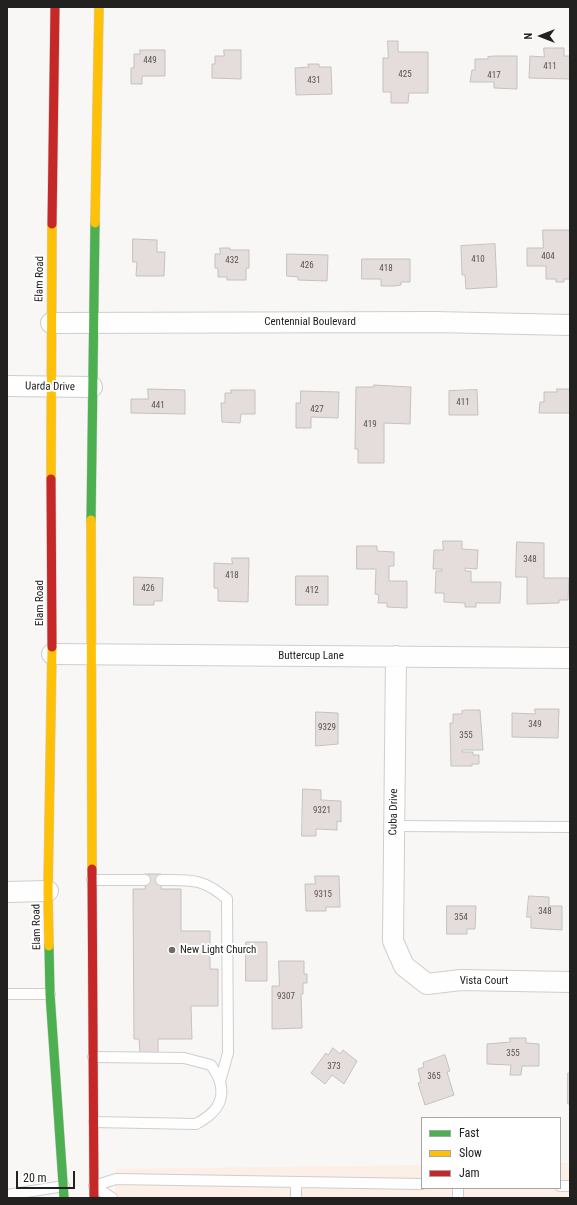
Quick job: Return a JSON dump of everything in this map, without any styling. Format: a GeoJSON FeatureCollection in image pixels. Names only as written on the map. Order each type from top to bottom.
{"type":"FeatureCollection","features":[{"type":"Feature","properties":{"kind":"main road","name":"Elam Road"},"geometry":{"type":"LineString","coordinates":[[55,7],[50,386],[52,654],[48,891],[50,994],[68,1186],[64,1198]]}},
{"type":"Feature","properties":{"kind":"main road"},"geometry":{"type":"LineString","coordinates":[[94,1198],[90,1186],[94,1122],[90,655],[92,387],[99,7]]}},
{"type":"Feature","properties":{"kind":"street","name":"Centennial Boulevard"},"geometry":{"type":"LineString","coordinates":[[51,323],[434,322],[570,325]]}},
{"type":"Feature","properties":{"kind":"street","name":"Uarda Drive"},"geometry":{"type":"LineString","coordinates":[[7,386],[92,387]]}},
{"type":"Feature","properties":{"kind":"street","name":"Buttercup Lane"},"geometry":{"type":"LineString","coordinates":[[52,654],[570,658]]}},
{"type":"Feature","properties":{"kind":"street","name":"Cuba Drive"},"geometry":{"type":"LineString","coordinates":[[396,656],[393,941],[404,966]]}},
{"type":"Feature","properties":{"kind":"street"},"geometry":{"type":"LineString","coordinates":[[7,892],[48,891]]}},
{"type":"Feature","properties":{"kind":"street","name":"Vista Court"},"geometry":{"type":"LineString","coordinates":[[404,966],[427,984],[460,980],[570,982]]}},
{"type":"Feature","properties":{"kind":"lane"},"geometry":{"type":"LineString","coordinates":[[394,826],[570,827]]}},
{"type":"Feature","properties":{"kind":"lane"},"geometry":{"type":"LineString","coordinates":[[92,880],[145,880]]}},
{"type":"Feature","properties":{"kind":"lane"},"geometry":{"type":"LineString","coordinates":[[94,1122],[196,1124],[210,1117],[220,1103],[220,1082],[228,1053],[227,899],[214,887],[195,880],[161,880]]}},
{"type":"Feature","properties":{"kind":"lane"},"geometry":{"type":"LineString","coordinates":[[7,994],[50,994]]}},
{"type":"Feature","properties":{"kind":"lane"},"geometry":{"type":"LineString","coordinates":[[93,1057],[184,1058],[211,1065],[220,1082]]}},
{"type":"Feature","properties":{"kind":"lane"},"geometry":{"type":"LineString","coordinates":[[90,1186],[116,1179],[421,1184]]}},
{"type":"Feature","properties":{"kind":"lane"},"geometry":{"type":"LineString","coordinates":[[296,1182],[296,1198]]}},
{"type":"Feature","properties":{"kind":"lane"},"geometry":{"type":"LineString","coordinates":[[9,1196],[34,1194],[68,1186]]}},
{"type":"Feature","properties":{"kind":"lane"},"geometry":{"type":"LineString","coordinates":[[90,1186],[112,1198]]}},
{"type":"Feature","properties":{"kind":"shaded area"},"geometry":{"type":"Polygon","coordinates":[[[561,1163],[570,1163],[570,1198],[115,1198],[116,1169],[421,1165],[421,1189],[561,1189],[561,1163]]]}},
{"type":"Feature","properties":{"kind":"building"},"geometry":{"type":"Polygon","coordinates":[[[388,41],[398,41],[398,52],[428,52],[428,93],[409,93],[408,103],[391,103],[391,92],[383,92],[383,58],[388,58],[388,41]]]}},
{"type":"Feature","properties":{"kind":"building"},"geometry":{"type":"Polygon","coordinates":[[[544,48],[564,48],[564,56],[570,56],[570,79],[529,78],[530,56],[544,57],[544,48]]]}},
{"type":"Feature","properties":{"kind":"building"},"geometry":{"type":"Polygon","coordinates":[[[140,50],[165,50],[165,76],[142,76],[142,84],[131,84],[131,68],[134,68],[134,54],[140,54],[140,50]]]}},
{"type":"Feature","properties":{"kind":"building"},"geometry":{"type":"Polygon","coordinates":[[[224,50],[241,50],[241,79],[212,78],[212,64],[215,64],[215,56],[224,56],[224,50]]]}},
{"type":"Feature","properties":{"kind":"building"},"geometry":{"type":"Polygon","coordinates":[[[517,56],[517,89],[494,88],[494,82],[470,82],[472,70],[475,70],[475,59],[488,59],[488,57],[517,56]]]}},
{"type":"Feature","properties":{"kind":"building"},"geometry":{"type":"Polygon","coordinates":[[[308,64],[319,64],[319,67],[331,67],[332,94],[296,95],[295,68],[309,67],[308,64]]]}},
{"type":"Feature","properties":{"kind":"building"},"geometry":{"type":"Polygon","coordinates":[[[543,230],[570,230],[570,279],[564,279],[564,282],[556,282],[556,279],[546,279],[546,266],[527,266],[527,248],[543,248],[543,230]]]}},
{"type":"Feature","properties":{"kind":"building"},"geometry":{"type":"Polygon","coordinates":[[[133,239],[157,240],[157,252],[165,252],[164,276],[136,276],[137,262],[133,262],[133,239]]]}},
{"type":"Feature","properties":{"kind":"building"},"geometry":{"type":"Polygon","coordinates":[[[495,244],[497,287],[466,289],[465,275],[462,275],[461,246],[495,244]]]}},
{"type":"Feature","properties":{"kind":"building"},"geometry":{"type":"Polygon","coordinates":[[[220,248],[230,248],[230,250],[249,250],[249,268],[246,268],[246,280],[227,280],[227,277],[218,277],[218,268],[215,268],[215,254],[220,254],[220,248]]]}},
{"type":"Feature","properties":{"kind":"building"},"geometry":{"type":"Polygon","coordinates":[[[287,254],[328,255],[327,281],[298,280],[298,277],[287,276],[287,254]]]}},
{"type":"Feature","properties":{"kind":"building"},"geometry":{"type":"Polygon","coordinates":[[[362,259],[410,259],[410,282],[401,282],[401,285],[395,286],[381,286],[381,279],[362,279],[362,259]]]}},
{"type":"Feature","properties":{"kind":"building"},"geometry":{"type":"Polygon","coordinates":[[[374,385],[411,387],[410,424],[384,423],[384,463],[358,463],[358,449],[355,449],[356,387],[374,387],[374,385]]]}},
{"type":"Feature","properties":{"kind":"building"},"geometry":{"type":"Polygon","coordinates":[[[148,389],[185,390],[185,414],[131,413],[131,399],[148,399],[148,389]]]}},
{"type":"Feature","properties":{"kind":"building"},"geometry":{"type":"Polygon","coordinates":[[[557,389],[570,389],[570,413],[539,413],[540,402],[544,402],[544,392],[557,392],[557,389]]]}},
{"type":"Feature","properties":{"kind":"building"},"geometry":{"type":"Polygon","coordinates":[[[231,390],[255,390],[255,414],[241,414],[240,423],[222,422],[221,403],[225,403],[225,393],[231,393],[231,390]]]}},
{"type":"Feature","properties":{"kind":"building"},"geometry":{"type":"Polygon","coordinates":[[[477,390],[478,415],[449,415],[449,391],[477,390]]]}},
{"type":"Feature","properties":{"kind":"building"},"geometry":{"type":"Polygon","coordinates":[[[301,391],[339,392],[338,418],[311,417],[311,428],[296,428],[296,403],[300,403],[301,391]]]}},
{"type":"Feature","properties":{"kind":"building"},"geometry":{"type":"Polygon","coordinates":[[[443,541],[462,541],[462,549],[478,550],[477,569],[465,568],[465,571],[471,571],[471,582],[501,582],[500,603],[476,603],[476,607],[465,607],[465,603],[444,602],[444,593],[435,593],[436,571],[442,571],[442,569],[433,569],[434,550],[443,550],[443,541]]]}},
{"type":"Feature","properties":{"kind":"building"},"geometry":{"type":"Polygon","coordinates":[[[517,542],[544,543],[544,578],[569,578],[568,600],[559,600],[559,603],[527,604],[527,577],[516,577],[517,542]]]}},
{"type":"Feature","properties":{"kind":"building"},"geometry":{"type":"Polygon","coordinates":[[[357,546],[377,546],[377,551],[394,552],[394,566],[389,566],[389,581],[407,581],[407,608],[387,607],[387,603],[378,603],[379,595],[375,594],[376,569],[357,569],[357,546]]]}},
{"type":"Feature","properties":{"kind":"building"},"geometry":{"type":"Polygon","coordinates":[[[232,558],[249,558],[248,602],[218,601],[218,588],[214,588],[214,563],[232,564],[232,558]]]}},
{"type":"Feature","properties":{"kind":"building"},"geometry":{"type":"Polygon","coordinates":[[[296,576],[328,576],[328,605],[296,605],[296,576]]]}},
{"type":"Feature","properties":{"kind":"building"},"geometry":{"type":"Polygon","coordinates":[[[134,577],[163,578],[162,601],[154,601],[154,605],[134,605],[134,577]]]}},
{"type":"Feature","properties":{"kind":"building"},"geometry":{"type":"Polygon","coordinates":[[[535,709],[559,709],[558,738],[512,737],[512,713],[535,714],[535,709]]]}},
{"type":"Feature","properties":{"kind":"building"},"geometry":{"type":"Polygon","coordinates":[[[480,710],[483,750],[462,750],[462,752],[473,752],[473,755],[479,755],[479,764],[472,764],[472,766],[451,766],[450,723],[453,723],[453,714],[462,714],[462,711],[480,710]]]}},
{"type":"Feature","properties":{"kind":"building"},"geometry":{"type":"Polygon","coordinates":[[[316,712],[338,713],[338,744],[316,746],[316,712]]]}},
{"type":"Feature","properties":{"kind":"building"},"geometry":{"type":"Polygon","coordinates":[[[303,789],[321,790],[321,800],[341,801],[341,822],[337,821],[337,830],[316,829],[316,836],[302,836],[303,789]]]}},
{"type":"Feature","properties":{"kind":"building","name":"New Light Church"},"geometry":{"type":"Polygon","coordinates":[[[145,874],[161,874],[161,889],[181,889],[181,931],[210,931],[210,969],[218,969],[218,1006],[191,1006],[192,1039],[158,1039],[158,1053],[140,1053],[139,1039],[134,1039],[133,889],[145,889],[145,874]]]}},
{"type":"Feature","properties":{"kind":"building"},"geometry":{"type":"Polygon","coordinates":[[[315,876],[339,876],[340,907],[326,907],[326,911],[306,911],[305,884],[315,884],[315,876]]]}},
{"type":"Feature","properties":{"kind":"building"},"geometry":{"type":"Polygon","coordinates":[[[529,896],[549,897],[549,906],[562,906],[562,930],[531,928],[531,917],[527,917],[529,896]]]}},
{"type":"Feature","properties":{"kind":"building"},"geometry":{"type":"Polygon","coordinates":[[[447,906],[476,906],[475,929],[467,929],[467,934],[447,934],[447,906]]]}},
{"type":"Feature","properties":{"kind":"building"},"geometry":{"type":"Polygon","coordinates":[[[246,942],[267,942],[267,981],[246,981],[246,942]]]}},
{"type":"Feature","properties":{"kind":"building"},"geometry":{"type":"Polygon","coordinates":[[[279,961],[304,961],[304,974],[307,974],[307,983],[303,983],[303,994],[301,994],[302,1028],[272,1029],[272,986],[279,986],[279,961]]]}},
{"type":"Feature","properties":{"kind":"building"},"geometry":{"type":"Polygon","coordinates":[[[510,1038],[526,1038],[526,1043],[539,1044],[539,1066],[522,1066],[521,1075],[510,1075],[511,1065],[487,1064],[487,1044],[510,1042],[510,1038]]]}},
{"type":"Feature","properties":{"kind":"building"},"geometry":{"type":"Polygon","coordinates":[[[333,1048],[340,1054],[343,1050],[357,1061],[344,1084],[332,1075],[325,1084],[311,1073],[326,1053],[328,1055],[333,1048]]]}},
{"type":"Feature","properties":{"kind":"building"},"geometry":{"type":"Polygon","coordinates":[[[445,1055],[450,1071],[447,1072],[454,1095],[425,1105],[418,1083],[421,1082],[418,1069],[424,1067],[423,1063],[445,1055]]]}},
{"type":"Feature","properties":{"kind":"building"},"geometry":{"type":"Polygon","coordinates":[[[568,1073],[570,1073],[570,1104],[568,1104],[568,1073]]]}},
{"type":"Feature","properties":{"kind":"traffic: fast"},"geometry":{"type":"LineString","coordinates":[[91,520],[95,223]]}},
{"type":"Feature","properties":{"kind":"traffic: fast"},"geometry":{"type":"LineString","coordinates":[[49,946],[50,994],[64,1198]]}},
{"type":"Feature","properties":{"kind":"traffic: slow"},"geometry":{"type":"LineString","coordinates":[[95,223],[99,7]]}},
{"type":"Feature","properties":{"kind":"traffic: slow"},"geometry":{"type":"LineString","coordinates":[[51,479],[52,224]]}},
{"type":"Feature","properties":{"kind":"traffic: slow"},"geometry":{"type":"LineString","coordinates":[[91,520],[92,869]]}},
{"type":"Feature","properties":{"kind":"traffic: slow"},"geometry":{"type":"LineString","coordinates":[[49,946],[48,891],[52,647]]}},
{"type":"Feature","properties":{"kind":"traffic: jam"},"geometry":{"type":"LineString","coordinates":[[52,224],[55,7]]}},
{"type":"Feature","properties":{"kind":"traffic: jam"},"geometry":{"type":"LineString","coordinates":[[51,479],[52,647]]}},
{"type":"Feature","properties":{"kind":"traffic: jam"},"geometry":{"type":"LineString","coordinates":[[92,869],[94,1198]]}},
{"type":"Feature","properties":{"kind":"place","name":"New Light Church"},"geometry":{"type":"Point","coordinates":[172,950]}}]}
